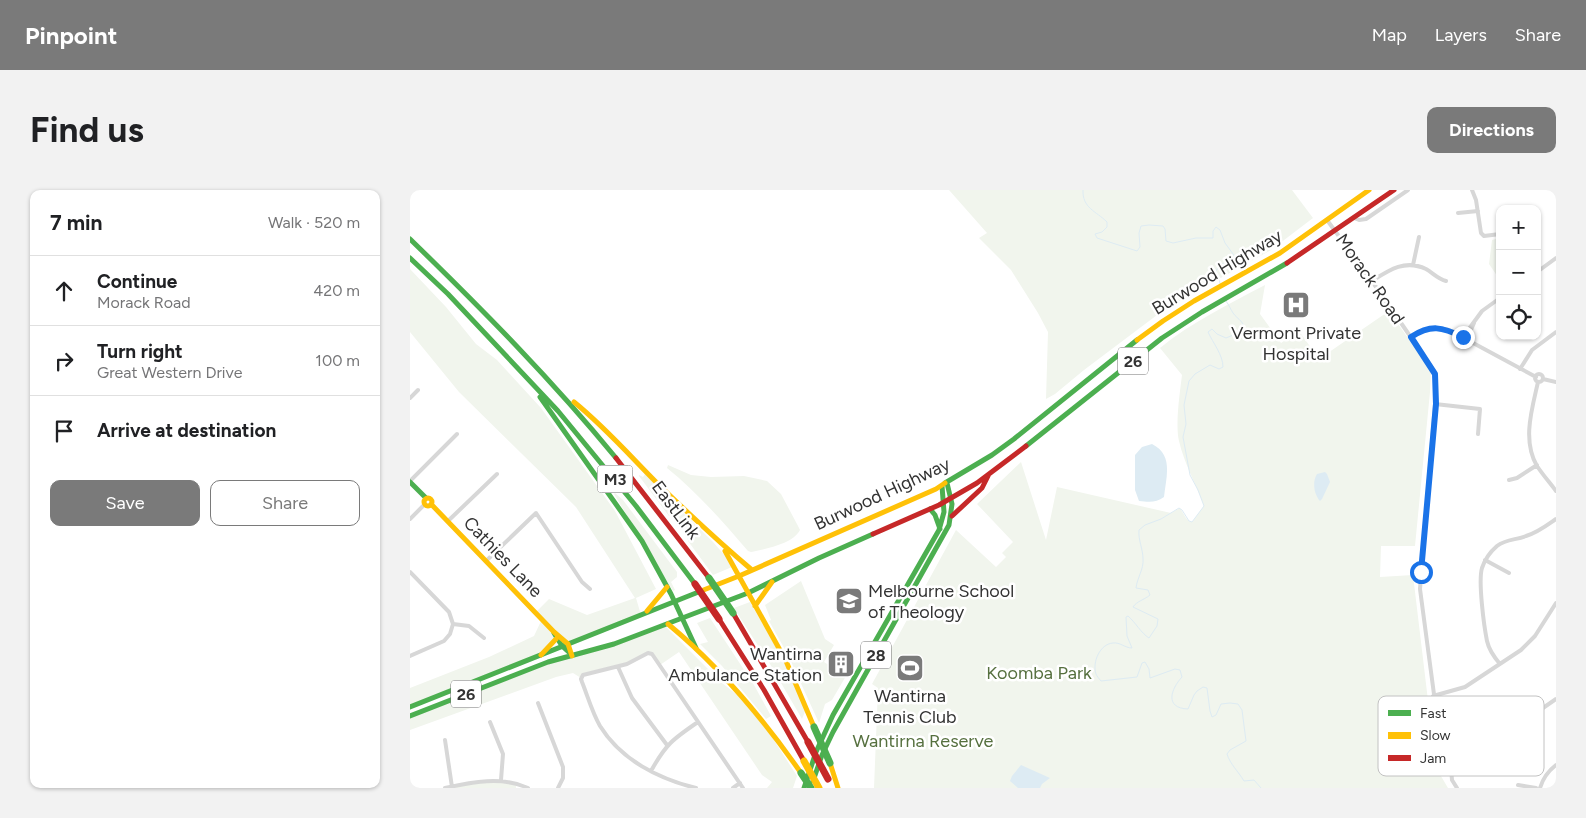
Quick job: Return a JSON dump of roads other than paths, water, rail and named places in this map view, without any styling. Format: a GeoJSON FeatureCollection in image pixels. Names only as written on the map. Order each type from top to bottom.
{"type":"FeatureCollection","features":[{"type":"Feature","properties":{"kind":"main road","name":"Burwood Highway"},"geometry":{"type":"LineString","coordinates":[[410,707],[739,576],[918,498],[944,484],[992,456],[1151,330],[1187,306],[1280,253],[1370,190]]}},
{"type":"Feature","properties":{"kind":"main road","name":"Burwood Highway"},"geometry":{"type":"LineString","coordinates":[[410,716],[521,672],[614,644],[748,593],[819,558],[948,500],[988,476],[1152,346],[1212,306],[1236,294],[1287,263],[1394,190]]}},
{"type":"Feature","properties":{"kind":"main road","name":"EastLink"},"geometry":{"type":"LineString","coordinates":[[410,238],[560,391],[638,484],[733,613],[834,788]]}},
{"type":"Feature","properties":{"kind":"main road","name":"EastLink"},"geometry":{"type":"LineString","coordinates":[[410,258],[448,294],[529,380],[599,459],[719,618],[764,690],[819,788]]}},
{"type":"Feature","properties":{"kind":"main road"},"geometry":{"type":"LineString","coordinates":[[529,380],[621,509],[647,549],[683,618],[696,648]]}},
{"type":"Feature","properties":{"kind":"main road"},"geometry":{"type":"LineString","coordinates":[[560,391],[594,419],[659,485],[723,546],[752,570]]}},
{"type":"Feature","properties":{"kind":"main road"},"geometry":{"type":"LineString","coordinates":[[1055,406],[1055,415],[1058,421]]}},
{"type":"Feature","properties":{"kind":"main road"},"geometry":{"type":"LineString","coordinates":[[952,516],[982,488],[988,476]]}},
{"type":"Feature","properties":{"kind":"main road","name":"Cathies Lane"},"geometry":{"type":"LineString","coordinates":[[410,481],[427,502],[448,521],[565,645],[572,656]]}},
{"type":"Feature","properties":{"kind":"main road","name":"28"},"geometry":{"type":"LineString","coordinates":[[804,788],[816,752],[834,715],[946,533],[952,516],[944,484]]}},
{"type":"Feature","properties":{"kind":"main road","name":"28"},"geometry":{"type":"LineString","coordinates":[[812,788],[822,755],[833,732],[908,593],[940,529],[948,500]]}},
{"type":"Feature","properties":{"kind":"main road"},"geometry":{"type":"LineString","coordinates":[[930,509],[935,515],[940,529]]}},
{"type":"Feature","properties":{"kind":"main road"},"geometry":{"type":"LineString","coordinates":[[723,546],[786,661],[830,763],[838,788]]}},
{"type":"Feature","properties":{"kind":"main road"},"geometry":{"type":"LineString","coordinates":[[756,606],[772,581]]}},
{"type":"Feature","properties":{"kind":"main road"},"geometry":{"type":"LineString","coordinates":[[645,613],[667,587]]}},
{"type":"Feature","properties":{"kind":"main road"},"geometry":{"type":"LineString","coordinates":[[668,624],[696,648],[747,700],[812,788]]}},
{"type":"Feature","properties":{"kind":"main road"},"geometry":{"type":"LineString","coordinates":[[540,655],[555,635]]}},
{"type":"Feature","properties":{"kind":"main road"},"geometry":{"type":"LineString","coordinates":[[517,664],[521,672]]}},
{"type":"Feature","properties":{"kind":"street","name":"Burwood Highway"},"geometry":{"type":"LineString","coordinates":[[1354,218],[1359,220],[1366,219],[1408,190]]}},
{"type":"Feature","properties":{"kind":"street"},"geometry":{"type":"LineString","coordinates":[[1472,190],[1476,200],[1482,235],[1496,234]]}},
{"type":"Feature","properties":{"kind":"street"},"geometry":{"type":"LineString","coordinates":[[1458,213],[1478,211]]}},
{"type":"Feature","properties":{"kind":"street","name":"Morack Road"},"geometry":{"type":"LineString","coordinates":[[1327,220],[1372,281],[1435,374],[1436,404],[1420,589],[1433,696]]}},
{"type":"Feature","properties":{"kind":"street"},"geometry":{"type":"LineString","coordinates":[[1414,265],[1419,237]]}},
{"type":"Feature","properties":{"kind":"street"},"geometry":{"type":"LineString","coordinates":[[1541,269],[1556,258]]}},
{"type":"Feature","properties":{"kind":"street"},"geometry":{"type":"LineString","coordinates":[[1372,281],[1394,267],[1402,265],[1414,265],[1423,268],[1446,281]]}},
{"type":"Feature","properties":{"kind":"street"},"geometry":{"type":"LineString","coordinates":[[1465,338],[1476,319],[1496,301]]}},
{"type":"Feature","properties":{"kind":"street"},"geometry":{"type":"LineString","coordinates":[[1411,337],[1420,331],[1434,328],[1449,330],[1536,377],[1538,382],[1529,436],[1537,465],[1556,491]]}},
{"type":"Feature","properties":{"kind":"street"},"geometry":{"type":"LineString","coordinates":[[1520,368],[1532,350],[1556,332]]}},
{"type":"Feature","properties":{"kind":"street"},"geometry":{"type":"LineString","coordinates":[[1536,377],[1540,374],[1543,379]]}},
{"type":"Feature","properties":{"kind":"street"},"geometry":{"type":"LineString","coordinates":[[1538,382],[1543,379],[1556,382]]}},
{"type":"Feature","properties":{"kind":"street"},"geometry":{"type":"LineString","coordinates":[[410,398],[418,390]]}},
{"type":"Feature","properties":{"kind":"street"},"geometry":{"type":"LineString","coordinates":[[1436,404],[1480,409],[1478,434]]}},
{"type":"Feature","properties":{"kind":"street"},"geometry":{"type":"LineString","coordinates":[[410,481],[458,434]]}},
{"type":"Feature","properties":{"kind":"street"},"geometry":{"type":"LineString","coordinates":[[1509,480],[1517,478],[1537,465]]}},
{"type":"Feature","properties":{"kind":"street"},"geometry":{"type":"LineString","coordinates":[[448,521],[497,474]]}},
{"type":"Feature","properties":{"kind":"street"},"geometry":{"type":"LineString","coordinates":[[410,519],[427,502]]}},
{"type":"Feature","properties":{"kind":"street"},"geometry":{"type":"LineString","coordinates":[[486,561],[536,513],[582,582],[590,589]]}},
{"type":"Feature","properties":{"kind":"street"},"geometry":{"type":"LineString","coordinates":[[1500,664],[1492,654],[1487,641],[1480,581],[1485,560],[1500,544],[1538,531],[1556,519]]}},
{"type":"Feature","properties":{"kind":"street"},"geometry":{"type":"LineString","coordinates":[[1485,560],[1509,573]]}},
{"type":"Feature","properties":{"kind":"street"},"geometry":{"type":"LineString","coordinates":[[410,572],[447,610],[453,624],[450,634],[444,642],[410,656]]}},
{"type":"Feature","properties":{"kind":"street"},"geometry":{"type":"LineString","coordinates":[[1433,696],[1465,687],[1521,650],[1535,636],[1556,605]]}},
{"type":"Feature","properties":{"kind":"street"},"geometry":{"type":"LineString","coordinates":[[453,624],[469,626],[484,638]]}},
{"type":"Feature","properties":{"kind":"street"},"geometry":{"type":"LineString","coordinates":[[696,788],[674,782],[651,771],[624,754],[607,735],[597,719],[582,682],[582,677],[585,674],[629,664],[648,653],[652,654],[743,788]]}},
{"type":"Feature","properties":{"kind":"street"},"geometry":{"type":"LineString","coordinates":[[618,667],[632,698],[667,745]]}},
{"type":"Feature","properties":{"kind":"street"},"geometry":{"type":"LineString","coordinates":[[1544,706],[1556,698]]}},
{"type":"Feature","properties":{"kind":"street"},"geometry":{"type":"LineString","coordinates":[[538,704],[563,767],[563,778],[558,788]]}},
{"type":"Feature","properties":{"kind":"street"},"geometry":{"type":"LineString","coordinates":[[490,722],[503,754],[502,780]]}},
{"type":"Feature","properties":{"kind":"street"},"geometry":{"type":"LineString","coordinates":[[651,771],[667,745],[676,736],[698,722]]}},
{"type":"Feature","properties":{"kind":"street"},"geometry":{"type":"LineString","coordinates":[[445,740],[452,787]]}},
{"type":"Feature","properties":{"kind":"street"},"geometry":{"type":"LineString","coordinates":[[1518,785],[1538,788],[1550,769],[1556,765]]}},
{"type":"Feature","properties":{"kind":"street","name":"Morack Road"},"geometry":{"type":"LineString","coordinates":[[1452,776],[1457,788]]}},
{"type":"Feature","properties":{"kind":"street"},"geometry":{"type":"LineString","coordinates":[[445,788],[502,780],[528,788]]}},
{"type":"Feature","properties":{"kind":"street"},"geometry":{"type":"LineString","coordinates":[[732,788],[740,783]]}},
{"type":"Feature","properties":{"kind":"waterway"},"geometry":{"type":"LineString","coordinates":[[1083,190],[1083,196],[1087,205],[1107,222],[1107,227],[1102,232],[1095,234],[1097,238],[1137,251],[1140,247],[1139,233],[1141,226],[1163,226],[1166,241],[1173,243],[1196,238],[1213,238],[1213,231],[1216,227],[1220,230],[1225,243],[1236,258],[1222,264],[1216,271],[1220,284]]}},
{"type":"Feature","properties":{"kind":"waterway"},"geometry":{"type":"LineString","coordinates":[[1226,301],[1242,323],[1243,331],[1226,338],[1217,334],[1212,329],[1208,332],[1220,354],[1223,367],[1219,369],[1210,365],[1195,374],[1189,381],[1184,405],[1186,424],[1183,437],[1190,475],[1204,506],[1192,522],[1189,521],[1179,508],[1139,530],[1143,563],[1136,588],[1148,590],[1150,595],[1136,603],[1133,607],[1158,619],[1157,626],[1149,638],[1128,616],[1126,617],[1127,636],[1132,648],[1116,643],[1108,644],[1098,654],[1095,669],[1096,675],[1101,681],[1137,677],[1142,663],[1145,662],[1149,669],[1150,678],[1175,669],[1180,670],[1182,677],[1175,687],[1172,697],[1175,705],[1180,708],[1188,709],[1194,695],[1203,687],[1207,688],[1212,717],[1216,715],[1221,704],[1238,704],[1242,710],[1246,741],[1230,750],[1227,754],[1228,758],[1244,781],[1254,780],[1261,788]]}},
{"type":"Feature","properties":{"kind":"place","name":"Vermont Private Hospital"},"geometry":{"type":"Point","coordinates":[1296,305]}},
{"type":"Feature","properties":{"kind":"place","name":"Melbourne School of Theology"},"geometry":{"type":"Point","coordinates":[849,601]}},
{"type":"Feature","properties":{"kind":"place","name":"Wantirna Ambulance Station"},"geometry":{"type":"Point","coordinates":[841,664]}},
{"type":"Feature","properties":{"kind":"place","name":"Wantirna Tennis Club"},"geometry":{"type":"Point","coordinates":[910,668]}},
{"type":"Feature","properties":{"kind":"park label","name":"Koomba Park"},"geometry":{"type":"Point","coordinates":[1039,673]}},
{"type":"Feature","properties":{"kind":"park label","name":"Wantirna Reserve"},"geometry":{"type":"Point","coordinates":[923,741]}}]}
